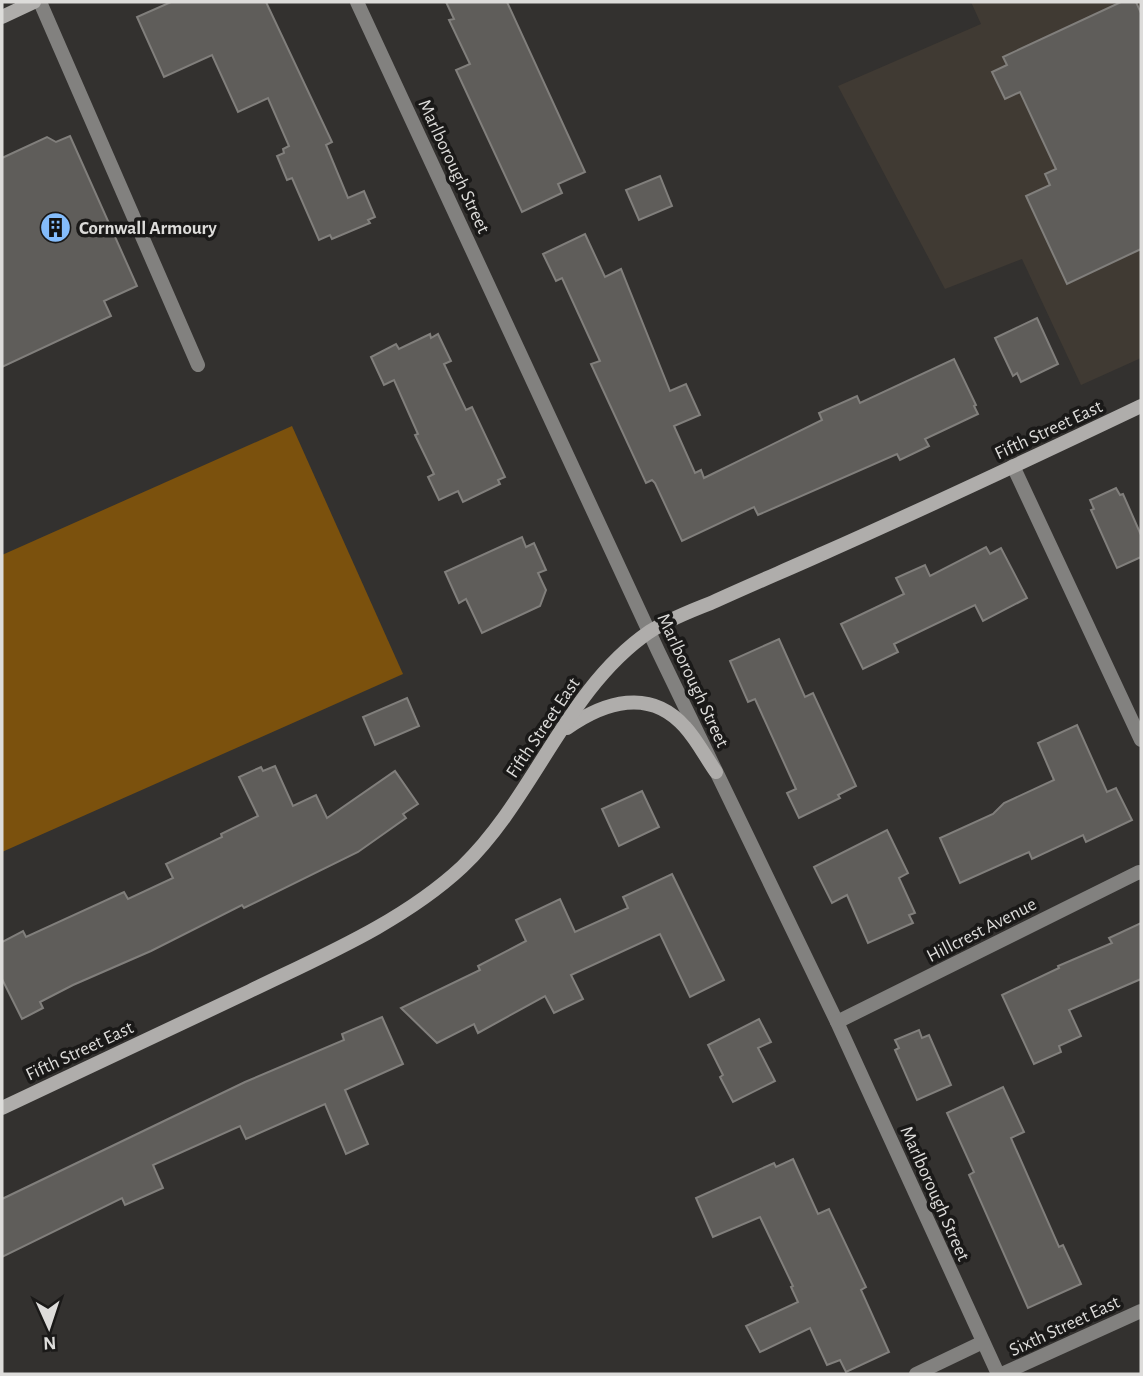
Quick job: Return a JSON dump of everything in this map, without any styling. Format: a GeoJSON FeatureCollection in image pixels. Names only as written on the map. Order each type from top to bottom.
{"type":"FeatureCollection","features":[{"type":"Feature","properties":{"kind":"street"},"geometry":{"type":"LineString","coordinates":[[2,17],[34,2]]}},
{"type":"Feature","properties":{"kind":"street"},"geometry":{"type":"LineString","coordinates":[[40,2],[198,365]]}},
{"type":"Feature","properties":{"kind":"street","name":"Marlborough Street"},"geometry":{"type":"LineString","coordinates":[[357,2],[1000,1374]]}},
{"type":"Feature","properties":{"kind":"street","name":"Fifth Street East"},"geometry":{"type":"LineString","coordinates":[[2,1108],[288,972],[377,927],[422,899],[460,869],[488,839],[563,731],[588,689],[616,660],[650,632],[1141,406]]}},
{"type":"Feature","properties":{"kind":"street"},"geometry":{"type":"LineString","coordinates":[[1013,466],[1141,740]]}},
{"type":"Feature","properties":{"kind":"street"},"geometry":{"type":"LineString","coordinates":[[563,731],[594,710],[633,703],[660,707],[686,727],[716,772]]}},
{"type":"Feature","properties":{"kind":"street","name":"Hillcrest Avenue"},"geometry":{"type":"LineString","coordinates":[[837,1022],[1141,873]]}},
{"type":"Feature","properties":{"kind":"street","name":"Sixth Street East"},"geometry":{"type":"LineString","coordinates":[[1000,1374],[1141,1311]]}},
{"type":"Feature","properties":{"kind":"street","name":"Sixth Street East"},"geometry":{"type":"LineString","coordinates":[[916,1374],[983,1342]]}},
{"type":"Feature","properties":{"kind":"shaded area"},"geometry":{"type":"Polygon","coordinates":[[[971,2],[1141,2],[1141,358],[1081,385],[1022,259],[945,289],[838,86],[981,24],[971,2]]]}},
{"type":"Feature","properties":{"kind":"shaded area"},"geometry":{"type":"Polygon","coordinates":[[[292,426],[403,674],[2,852],[2,555],[292,426]]]}},
{"type":"Feature","properties":{"kind":"building"},"geometry":{"type":"Polygon","coordinates":[[[171,2],[266,2],[332,142],[326,145],[348,198],[364,191],[375,217],[368,220],[370,223],[332,239],[330,235],[319,240],[292,178],[287,180],[277,156],[284,153],[283,149],[289,146],[268,98],[238,112],[212,55],[164,77],[137,17],[171,2]]]}},
{"type":"Feature","properties":{"kind":"building"},"geometry":{"type":"Polygon","coordinates":[[[446,2],[507,2],[585,172],[558,184],[562,193],[522,212],[456,70],[470,64],[449,20],[454,19],[446,2]]]}},
{"type":"Feature","properties":{"kind":"building"},"geometry":{"type":"Polygon","coordinates":[[[1121,2],[1136,2],[1141,13],[1141,249],[1067,284],[1026,196],[1050,185],[1045,174],[1056,169],[1020,92],[1005,99],[992,72],[1007,65],[1003,57],[1121,2]]]}},
{"type":"Feature","properties":{"kind":"building","name":"Cornwall Armoury"},"geometry":{"type":"Polygon","coordinates":[[[70,136],[137,286],[104,301],[111,316],[2,367],[2,158],[47,137],[56,142],[70,136]]]}},
{"type":"Feature","properties":{"kind":"building"},"geometry":{"type":"Polygon","coordinates":[[[660,176],[672,206],[639,220],[626,190],[660,176]]]}},
{"type":"Feature","properties":{"kind":"building"},"geometry":{"type":"Polygon","coordinates":[[[585,234],[605,277],[621,269],[670,391],[686,384],[700,415],[674,426],[695,473],[701,470],[704,478],[822,420],[819,413],[857,396],[860,403],[954,359],[978,414],[925,439],[929,446],[900,460],[897,454],[758,515],[754,507],[682,541],[655,483],[652,480],[646,483],[591,364],[600,361],[562,278],[556,281],[543,254],[585,234]]]}},
{"type":"Feature","properties":{"kind":"building"},"geometry":{"type":"Polygon","coordinates":[[[1037,318],[1058,364],[1021,382],[1017,373],[1013,376],[995,338],[1037,318]]]}},
{"type":"Feature","properties":{"kind":"building"},"geometry":{"type":"Polygon","coordinates":[[[430,334],[431,338],[438,334],[451,361],[444,364],[466,410],[472,407],[505,477],[498,480],[500,484],[463,502],[458,491],[439,500],[428,477],[434,474],[415,435],[418,434],[394,380],[384,385],[371,357],[396,344],[399,349],[430,334]]]}},
{"type":"Feature","properties":{"kind":"building"},"geometry":{"type":"Polygon","coordinates":[[[1116,488],[1120,495],[1123,494],[1141,535],[1141,557],[1117,568],[1091,510],[1094,509],[1090,500],[1116,488]]]}},
{"type":"Feature","properties":{"kind":"building"},"geometry":{"type":"Polygon","coordinates":[[[522,537],[526,547],[534,543],[546,570],[538,573],[546,590],[540,606],[482,633],[466,599],[459,603],[445,572],[522,537]]]}},
{"type":"Feature","properties":{"kind":"building"},"geometry":{"type":"Polygon","coordinates":[[[986,547],[990,554],[1001,548],[1027,598],[983,621],[975,605],[894,644],[898,652],[863,669],[841,624],[904,594],[896,578],[925,565],[930,576],[986,547]]]}},
{"type":"Feature","properties":{"kind":"building"},"geometry":{"type":"Polygon","coordinates":[[[779,639],[805,697],[813,693],[856,786],[838,795],[840,798],[799,818],[787,793],[796,789],[755,699],[748,702],[730,661],[779,639]]]}},
{"type":"Feature","properties":{"kind":"building"},"geometry":{"type":"Polygon","coordinates":[[[407,698],[419,726],[375,745],[363,717],[407,698]]]}},
{"type":"Feature","properties":{"kind":"building"},"geometry":{"type":"Polygon","coordinates":[[[1077,725],[1107,792],[1116,788],[1132,820],[1086,842],[1083,835],[1032,859],[1029,852],[960,883],[940,838],[993,814],[1004,803],[1054,780],[1038,743],[1077,725]]]}},
{"type":"Feature","properties":{"kind":"building"},"geometry":{"type":"Polygon","coordinates":[[[275,766],[293,806],[316,795],[327,818],[395,771],[418,804],[403,814],[406,818],[358,852],[244,908],[242,905],[151,951],[73,985],[40,1002],[43,1008],[22,1019],[2,979],[2,942],[23,931],[26,937],[124,892],[128,899],[173,878],[166,864],[258,816],[239,777],[261,767],[263,771],[275,766]]]}},
{"type":"Feature","properties":{"kind":"building"},"geometry":{"type":"Polygon","coordinates":[[[642,791],[659,827],[619,846],[602,809],[642,791]]]}},
{"type":"Feature","properties":{"kind":"building"},"geometry":{"type":"Polygon","coordinates":[[[887,830],[908,873],[899,878],[915,913],[909,915],[913,923],[868,943],[847,895],[832,903],[814,867],[887,830]]]}},
{"type":"Feature","properties":{"kind":"building"},"geometry":{"type":"Polygon","coordinates":[[[672,874],[724,980],[690,997],[660,934],[571,975],[583,999],[554,1013],[545,996],[478,1033],[474,1024],[437,1043],[401,1008],[480,970],[478,966],[526,941],[516,920],[560,899],[575,932],[628,908],[623,897],[672,874]]]}},
{"type":"Feature","properties":{"kind":"building"},"geometry":{"type":"Polygon","coordinates":[[[1141,923],[1141,979],[1069,1010],[1081,1036],[1059,1046],[1061,1052],[1034,1064],[1002,995],[1059,968],[1058,966],[1112,943],[1109,938],[1141,923]]]}},
{"type":"Feature","properties":{"kind":"building"},"geometry":{"type":"Polygon","coordinates":[[[382,1017],[403,1064],[345,1090],[368,1144],[346,1154],[325,1104],[246,1139],[240,1126],[153,1165],[163,1188],[125,1205],[122,1198],[2,1257],[2,1199],[245,1082],[344,1040],[342,1034],[382,1017]]]}},
{"type":"Feature","properties":{"kind":"building"},"geometry":{"type":"Polygon","coordinates":[[[759,1019],[771,1042],[758,1048],[775,1081],[733,1102],[708,1045],[759,1019]]]}},
{"type":"Feature","properties":{"kind":"building"},"geometry":{"type":"Polygon","coordinates":[[[919,1030],[922,1038],[929,1035],[951,1085],[917,1100],[895,1050],[899,1048],[895,1040],[919,1030]]]}},
{"type":"Feature","properties":{"kind":"building"},"geometry":{"type":"Polygon","coordinates":[[[1003,1087],[1024,1132],[1011,1138],[1059,1247],[1063,1245],[1081,1284],[1028,1308],[969,1175],[974,1172],[947,1113],[1003,1087]]]}},
{"type":"Feature","properties":{"kind":"building"},"geometry":{"type":"Polygon","coordinates":[[[793,1159],[818,1214],[829,1209],[866,1287],[861,1290],[889,1352],[846,1372],[840,1360],[827,1365],[810,1328],[760,1352],[746,1326],[798,1302],[791,1287],[793,1286],[760,1217],[713,1237],[696,1198],[774,1163],[776,1167],[793,1159]]]}},
{"type":"Feature","properties":{"kind":"place","name":"Cornwall Armoury"},"geometry":{"type":"Point","coordinates":[56,227]}}]}
